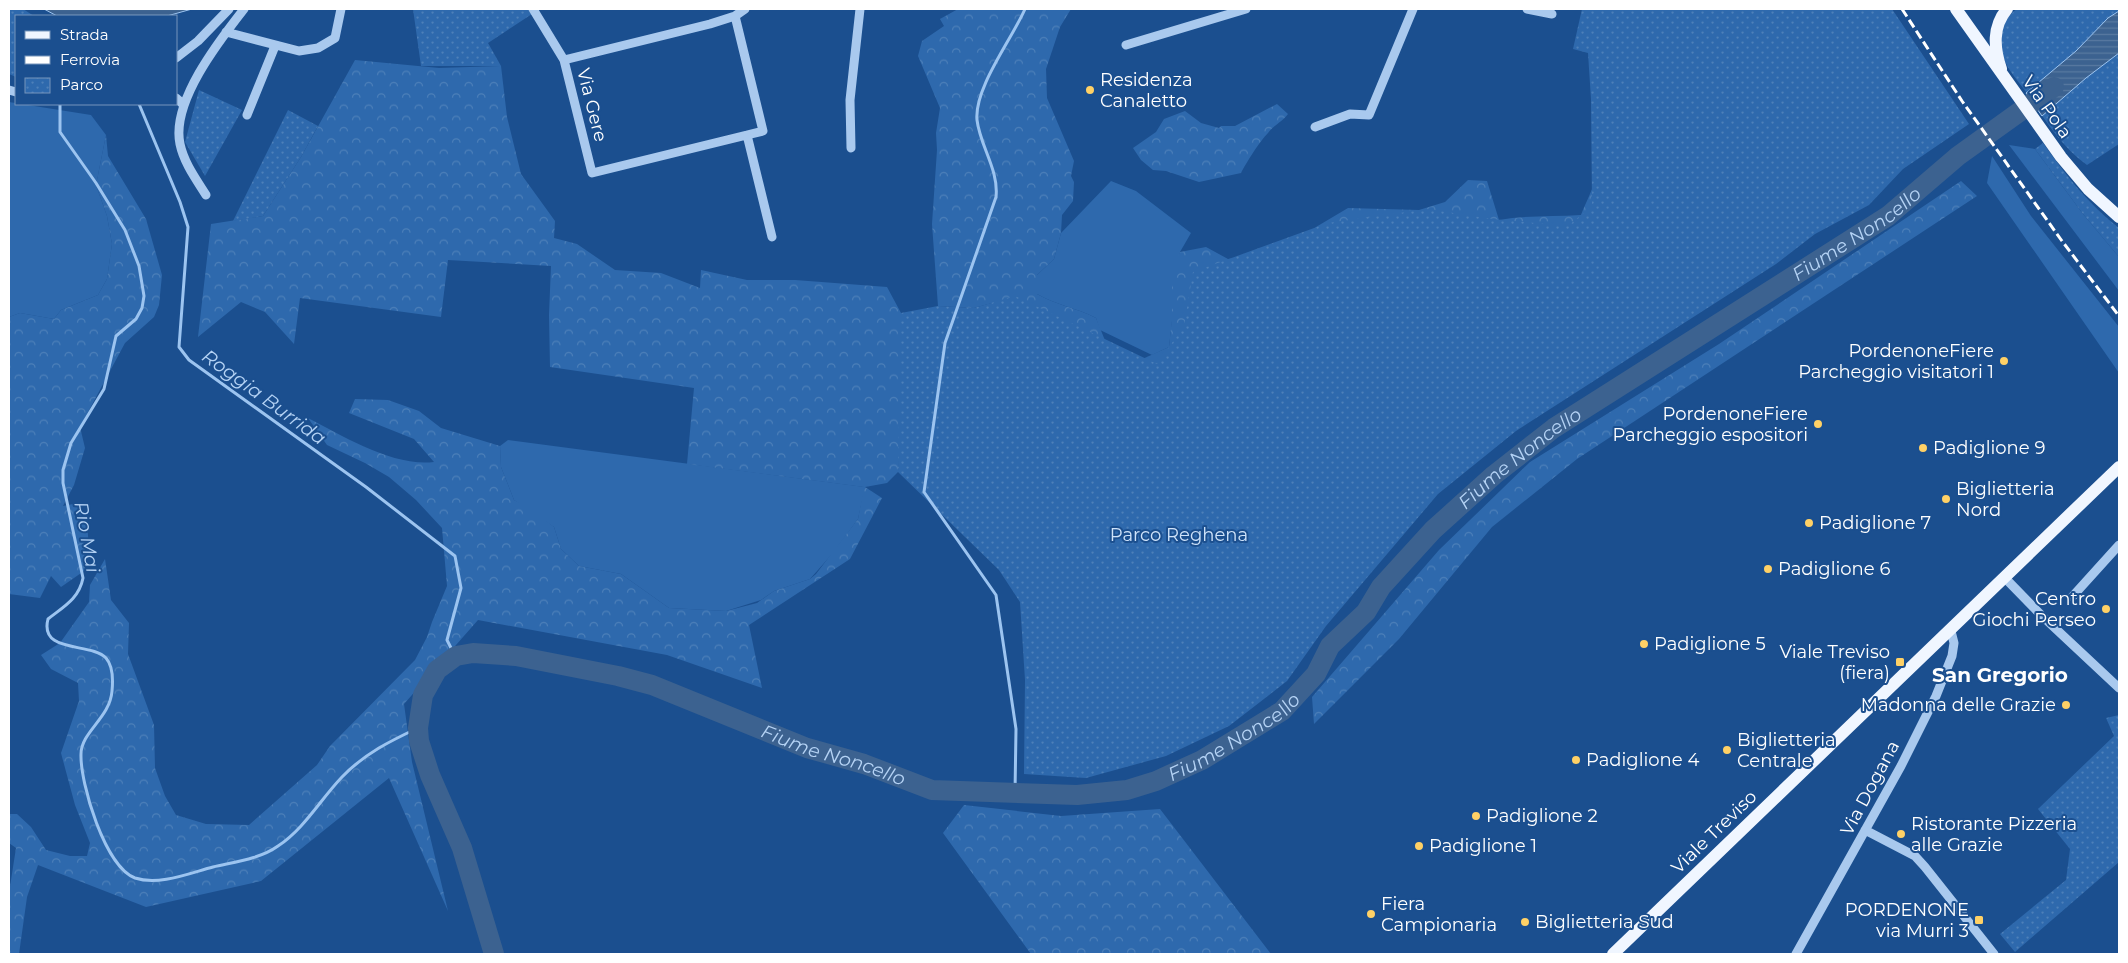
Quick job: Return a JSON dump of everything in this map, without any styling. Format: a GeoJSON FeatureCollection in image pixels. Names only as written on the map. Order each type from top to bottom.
{"type":"FeatureCollection","features":[{"type":"Feature","properties":{"kind":"main road","name":"Via Pola"},"geometry":{"type":"LineString","coordinates":[[1956,9],[1990,60],[2001,71],[2061,157],[2088,190],[2119,217]]}},
{"type":"Feature","properties":{"kind":"main road"},"geometry":{"type":"LineString","coordinates":[[2001,71],[1995,42],[1998,22],[2007,9]]}},
{"type":"Feature","properties":{"kind":"main road","name":"Viale Treviso"},"geometry":{"type":"LineString","coordinates":[[1613,954],[2119,468]]}},
{"type":"Feature","properties":{"kind":"street"},"geometry":{"type":"LineString","coordinates":[[178,56],[198,41],[229,9]]}},
{"type":"Feature","properties":{"kind":"street"},"geometry":{"type":"LineString","coordinates":[[206,195],[185,160],[180,142],[184,105],[210,54],[244,9]]}},
{"type":"Feature","properties":{"kind":"street"},"geometry":{"type":"LineString","coordinates":[[226,32],[299,51],[318,48],[334,38],[341,9]]}},
{"type":"Feature","properties":{"kind":"street"},"geometry":{"type":"LineString","coordinates":[[533,9],[564,60]]}},
{"type":"Feature","properties":{"kind":"street","name":"Via Gere"},"geometry":{"type":"LineString","coordinates":[[735,16],[763,131],[592,173],[564,60],[735,16],[745,9]]}},
{"type":"Feature","properties":{"kind":"street"},"geometry":{"type":"LineString","coordinates":[[851,148],[850,100],[860,9]]}},
{"type":"Feature","properties":{"kind":"street"},"geometry":{"type":"LineString","coordinates":[[1126,45],[1215,13],[1246,9]]}},
{"type":"Feature","properties":{"kind":"street"},"geometry":{"type":"LineString","coordinates":[[1316,127],[1350,114],[1368,115],[1412,9]]}},
{"type":"Feature","properties":{"kind":"street"},"geometry":{"type":"LineString","coordinates":[[1527,9],[1552,14]]}},
{"type":"Feature","properties":{"kind":"street"},"geometry":{"type":"LineString","coordinates":[[247,115],[275,46]]}},
{"type":"Feature","properties":{"kind":"street"},"geometry":{"type":"LineString","coordinates":[[178,100],[184,105]]}},
{"type":"Feature","properties":{"kind":"street"},"geometry":{"type":"LineString","coordinates":[[747,135],[772,237]]}},
{"type":"Feature","properties":{"kind":"street"},"geometry":{"type":"LineString","coordinates":[[2072,597],[2119,546]]}},
{"type":"Feature","properties":{"kind":"street"},"geometry":{"type":"LineString","coordinates":[[2005,578],[2041,615],[2118,684]]}},
{"type":"Feature","properties":{"kind":"street","name":"Via Dogana"},"geometry":{"type":"LineString","coordinates":[[1796,954],[1901,766],[1948,669],[1954,644],[1951,631]]}},
{"type":"Feature","properties":{"kind":"street"},"geometry":{"type":"LineString","coordinates":[[1865,830],[1914,856],[1926,867],[1994,954]]}},
{"type":"Feature","properties":{"kind":"green space"},"geometry":{"type":"Polygon","coordinates":[[[9,9],[23,9],[32,15],[15,15],[15,77],[9,74],[9,9]]]}},
{"type":"Feature","properties":{"kind":"green space"},"geometry":{"type":"Polygon","coordinates":[[[413,9],[528,9],[532,14],[488,43],[501,66],[421,66],[413,9]]]}},
{"type":"Feature","properties":{"kind":"green space"},"geometry":{"type":"Polygon","coordinates":[[[958,9],[1071,9],[1060,27],[1046,69],[1047,98],[1074,161],[1071,176],[1074,182],[1073,201],[1062,215],[1061,233],[1054,259],[1037,275],[1037,294],[1096,318],[1114,363],[1127,366],[1169,347],[1172,318],[1172,270],[1180,252],[1206,247],[1228,259],[1251,256],[1304,238],[1316,227],[1348,208],[1419,210],[1445,202],[1468,180],[1487,181],[1499,220],[1581,215],[1596,178],[1602,157],[1598,98],[1602,77],[1605,70],[1614,61],[1640,48],[1647,34],[1655,9],[1727,9],[1692,32],[1685,34],[1672,47],[1641,97],[1639,106],[1650,122],[1660,107],[1675,96],[1684,108],[1693,112],[1701,107],[1682,85],[1678,66],[1758,9],[1817,9],[1826,31],[1843,38],[1856,66],[1861,94],[1861,104],[1857,115],[1857,137],[1850,147],[1849,155],[1830,162],[1824,180],[1808,186],[1796,180],[1790,160],[1769,147],[1758,159],[1765,173],[1768,186],[1770,215],[1758,222],[1733,230],[1669,261],[1563,295],[1505,322],[1488,336],[1471,343],[1424,357],[1336,388],[1301,395],[1241,392],[1229,398],[1215,396],[1209,383],[1195,368],[1158,377],[1129,390],[1116,388],[1067,356],[1038,325],[1017,320],[992,303],[974,308],[938,306],[932,224],[937,150],[936,133],[940,108],[918,56],[922,41],[944,26],[940,19],[958,9]]]}},
{"type":"Feature","properties":{"kind":"green space","name":"Parco Reghena"},"geometry":{"type":"Polygon","coordinates":[[[1582,9],[1892,9],[1969,124],[1903,169],[1869,205],[1815,234],[1776,264],[1516,431],[1438,494],[1326,626],[1287,681],[1229,726],[1166,756],[1086,778],[1024,774],[1025,680],[1020,602],[999,570],[898,472],[901,313],[938,306],[974,308],[1015,296],[1157,364],[1184,326],[1193,272],[1328,223],[1428,209],[1492,219],[1568,226],[1592,206],[1591,99],[1588,53],[1573,49],[1582,9]]]}},
{"type":"Feature","properties":{"kind":"green space"},"geometry":{"type":"Polygon","coordinates":[[[2017,9],[2119,9],[2119,144],[2087,165],[2069,150],[2054,132],[2005,62],[2001,51],[2002,30],[2008,18],[2017,9]]]}},
{"type":"Feature","properties":{"kind":"green space"},"geometry":{"type":"Polygon","coordinates":[[[355,60],[439,68],[501,66],[507,117],[521,174],[555,221],[554,238],[577,244],[615,270],[661,273],[700,288],[701,270],[747,280],[795,280],[887,287],[901,313],[907,358],[898,472],[887,483],[865,487],[882,498],[850,559],[749,625],[762,688],[667,655],[478,620],[404,704],[412,762],[448,911],[389,778],[261,881],[146,907],[38,865],[27,897],[19,954],[9,954],[9,893],[16,848],[9,843],[9,814],[17,814],[31,827],[46,850],[70,856],[87,856],[90,843],[75,805],[61,753],[79,701],[78,683],[51,669],[41,655],[60,643],[89,602],[90,585],[105,559],[111,600],[129,623],[128,654],[154,725],[155,768],[165,796],[176,815],[206,824],[249,825],[317,765],[330,746],[415,660],[427,637],[447,586],[442,528],[416,500],[389,477],[327,445],[308,418],[352,441],[385,455],[402,460],[434,462],[414,439],[349,413],[355,399],[388,400],[419,411],[441,428],[500,446],[501,467],[514,500],[531,509],[554,527],[561,549],[579,566],[621,574],[669,608],[726,611],[757,603],[774,591],[810,579],[816,574],[858,519],[864,487],[687,464],[694,388],[550,367],[549,315],[551,266],[448,260],[441,317],[300,298],[294,344],[265,312],[241,302],[198,337],[211,224],[263,216],[301,157],[355,60]]]}},
{"type":"Feature","properties":{"kind":"green space"},"geometry":{"type":"Polygon","coordinates":[[[199,90],[242,110],[205,176],[185,142],[199,90]]]}},
{"type":"Feature","properties":{"kind":"green space"},"geometry":{"type":"Polygon","coordinates":[[[9,102],[15,103],[15,105],[28,105],[91,115],[106,135],[96,185],[107,216],[112,244],[107,279],[98,295],[61,310],[54,319],[20,313],[9,317],[9,102]]]}},
{"type":"Feature","properties":{"kind":"green space"},"geometry":{"type":"Polygon","coordinates":[[[1277,104],[1288,114],[1273,128],[1253,152],[1241,173],[1199,182],[1166,171],[1153,170],[1141,160],[1133,148],[1156,132],[1164,119],[1185,111],[1201,123],[1219,128],[1221,126],[1235,126],[1277,104]]]}},
{"type":"Feature","properties":{"kind":"green space"},"geometry":{"type":"Polygon","coordinates":[[[288,110],[318,126],[301,157],[263,216],[233,221],[288,110]]]}},
{"type":"Feature","properties":{"kind":"green space"},"geometry":{"type":"Polygon","coordinates":[[[106,135],[108,156],[146,219],[162,275],[159,305],[154,317],[125,343],[80,427],[85,448],[74,485],[63,506],[78,503],[85,520],[88,536],[88,553],[84,571],[61,587],[51,576],[40,598],[9,594],[9,317],[20,313],[54,319],[61,310],[98,295],[107,279],[112,244],[107,216],[96,185],[106,135]]]}},
{"type":"Feature","properties":{"kind":"green space"},"geometry":{"type":"Polygon","coordinates":[[[2043,143],[2078,188],[2097,209],[2119,228],[2119,257],[2083,214],[2035,149],[2043,143]]]}},
{"type":"Feature","properties":{"kind":"green space"},"geometry":{"type":"Polygon","coordinates":[[[2009,145],[2035,149],[2083,214],[2119,257],[2119,291],[2009,145]]]}},
{"type":"Feature","properties":{"kind":"green space"},"geometry":{"type":"Polygon","coordinates":[[[1992,156],[2031,216],[2119,327],[2119,373],[1987,183],[1992,156]]]}},
{"type":"Feature","properties":{"kind":"green space"},"geometry":{"type":"Polygon","coordinates":[[[1111,181],[1136,191],[1191,233],[1180,252],[1169,347],[1152,355],[1100,330],[1096,318],[1037,294],[1037,275],[1054,259],[1061,233],[1111,181]]]}},
{"type":"Feature","properties":{"kind":"green space"},"geometry":{"type":"Polygon","coordinates":[[[1961,181],[1977,196],[1577,459],[1492,527],[1399,639],[1314,724],[1312,697],[1439,550],[1530,462],[1719,344],[1961,181]]]}},
{"type":"Feature","properties":{"kind":"green space"},"geometry":{"type":"Polygon","coordinates":[[[508,440],[865,487],[858,519],[833,553],[810,579],[774,591],[761,600],[726,611],[669,608],[621,574],[579,566],[561,549],[554,527],[514,500],[501,467],[500,446],[508,440]]]}},
{"type":"Feature","properties":{"kind":"green space"},"geometry":{"type":"Polygon","coordinates":[[[2119,715],[2119,862],[2015,952],[2000,934],[2066,880],[2070,849],[2038,809],[2114,736],[2106,718],[2119,715]]]}},
{"type":"Feature","properties":{"kind":"green space"},"geometry":{"type":"Polygon","coordinates":[[[964,805],[1061,816],[1160,809],[1271,954],[1031,954],[943,833],[964,805]]]}},
{"type":"Feature","properties":{"kind":"shaded area"},"geometry":{"type":"Polygon","coordinates":[[[44,9],[192,9],[171,15],[55,15],[44,9]]]}},
{"type":"Feature","properties":{"kind":"shaded area"},"geometry":{"type":"Polygon","coordinates":[[[2119,11],[2119,53],[2086,78],[2042,116],[2026,93],[2076,51],[2108,18],[2119,11]]]}},
{"type":"Feature","properties":{"kind":"waterway"},"geometry":{"type":"LineString","coordinates":[[1015,793],[1016,729],[996,595],[924,492],[945,343],[996,197],[995,177],[979,130],[977,120],[978,107],[987,79],[1025,9]]}},
{"type":"Feature","properties":{"kind":"waterway","name":"Fiume Noncello"},"geometry":{"type":"LineString","coordinates":[[494,954],[462,848],[430,775],[419,741],[418,728],[423,695],[437,670],[456,656],[473,653],[516,656],[618,676],[652,685],[807,748],[864,764],[932,790],[1077,795],[1127,790],[1156,781],[1202,760],[1282,711],[1316,674],[1330,646],[1366,612],[1381,587],[1433,530],[1494,475],[1554,428],[1888,216],[1958,156],[2054,87]]}},
{"type":"Feature","properties":{"kind":"waterway","name":"Rio Mai"},"geometry":{"type":"LineString","coordinates":[[60,105],[60,132],[96,183],[125,230],[139,266],[144,296],[142,308],[136,319],[116,336],[104,389],[71,443],[63,470],[63,483],[83,578],[74,597],[48,619],[47,630],[51,638],[58,643],[99,653],[106,658],[110,665],[112,674],[110,701],[82,746],[81,754],[85,784],[96,823],[104,842],[124,871],[135,878],[144,880],[164,880],[247,860],[271,850],[287,839],[304,823],[334,786],[359,761],[387,743],[418,728]]}},
{"type":"Feature","properties":{"kind":"waterway","name":"Roggia Burrida"},"geometry":{"type":"LineString","coordinates":[[139,105],[180,202],[188,227],[179,347],[189,360],[366,487],[455,556],[461,588],[447,640],[455,656]]}},
{"type":"Feature","properties":{"kind":"railway"},"geometry":{"type":"LineString","coordinates":[[1902,9],[1962,101],[2062,241],[2119,316]]}},
{"type":"Feature","properties":{"kind":"place","name":"Residenza Canaletto"},"geometry":{"type":"Point","coordinates":[1090,90]}},
{"type":"Feature","properties":{"kind":"place","name":"PordenoneFiere Parcheggio visitatori 1"},"geometry":{"type":"Point","coordinates":[2004,361]}},
{"type":"Feature","properties":{"kind":"place","name":"PordenoneFiere Parcheggio espositori"},"geometry":{"type":"Point","coordinates":[1818,424]}},
{"type":"Feature","properties":{"kind":"place","name":"Padiglione 9"},"geometry":{"type":"Point","coordinates":[1923,448]}},
{"type":"Feature","properties":{"kind":"place","name":"Biglietteria Nord"},"geometry":{"type":"Point","coordinates":[1946,499]}},
{"type":"Feature","properties":{"kind":"place","name":"Padiglione 7"},"geometry":{"type":"Point","coordinates":[1809,523]}},
{"type":"Feature","properties":{"kind":"place","name":"Padiglione 6"},"geometry":{"type":"Point","coordinates":[1768,569]}},
{"type":"Feature","properties":{"kind":"place","name":"Centro Giochi Perseo"},"geometry":{"type":"Point","coordinates":[2106,609]}},
{"type":"Feature","properties":{"kind":"place","name":"Padiglione 5"},"geometry":{"type":"Point","coordinates":[1644,644]}},
{"type":"Feature","properties":{"kind":"place","name":"Viale Treviso (fiera)"},"geometry":{"type":"Point","coordinates":[1900,662]}},
{"type":"Feature","properties":{"kind":"place","name":"Madonna delle Grazie"},"geometry":{"type":"Point","coordinates":[2066,705]}},
{"type":"Feature","properties":{"kind":"place","name":"Biglietteria Centrale"},"geometry":{"type":"Point","coordinates":[1727,750]}},
{"type":"Feature","properties":{"kind":"place","name":"Padiglione 4"},"geometry":{"type":"Point","coordinates":[1576,760]}},
{"type":"Feature","properties":{"kind":"place","name":"Padiglione 2"},"geometry":{"type":"Point","coordinates":[1476,816]}},
{"type":"Feature","properties":{"kind":"place","name":"Ristorante Pizzeria alle Grazie"},"geometry":{"type":"Point","coordinates":[1901,834]}},
{"type":"Feature","properties":{"kind":"place","name":"Padiglione 1"},"geometry":{"type":"Point","coordinates":[1419,846]}},
{"type":"Feature","properties":{"kind":"place","name":"Fiera Campionaria"},"geometry":{"type":"Point","coordinates":[1371,914]}},
{"type":"Feature","properties":{"kind":"place","name":"PORDENONE via Murri 3"},"geometry":{"type":"Point","coordinates":[1979,920]}},
{"type":"Feature","properties":{"kind":"place","name":"Biglietteria Sud"},"geometry":{"type":"Point","coordinates":[1525,922]}},
{"type":"Feature","properties":{"kind":"district","name":"San Gregorio"},"geometry":{"type":"Point","coordinates":[2000,675]}}]}
